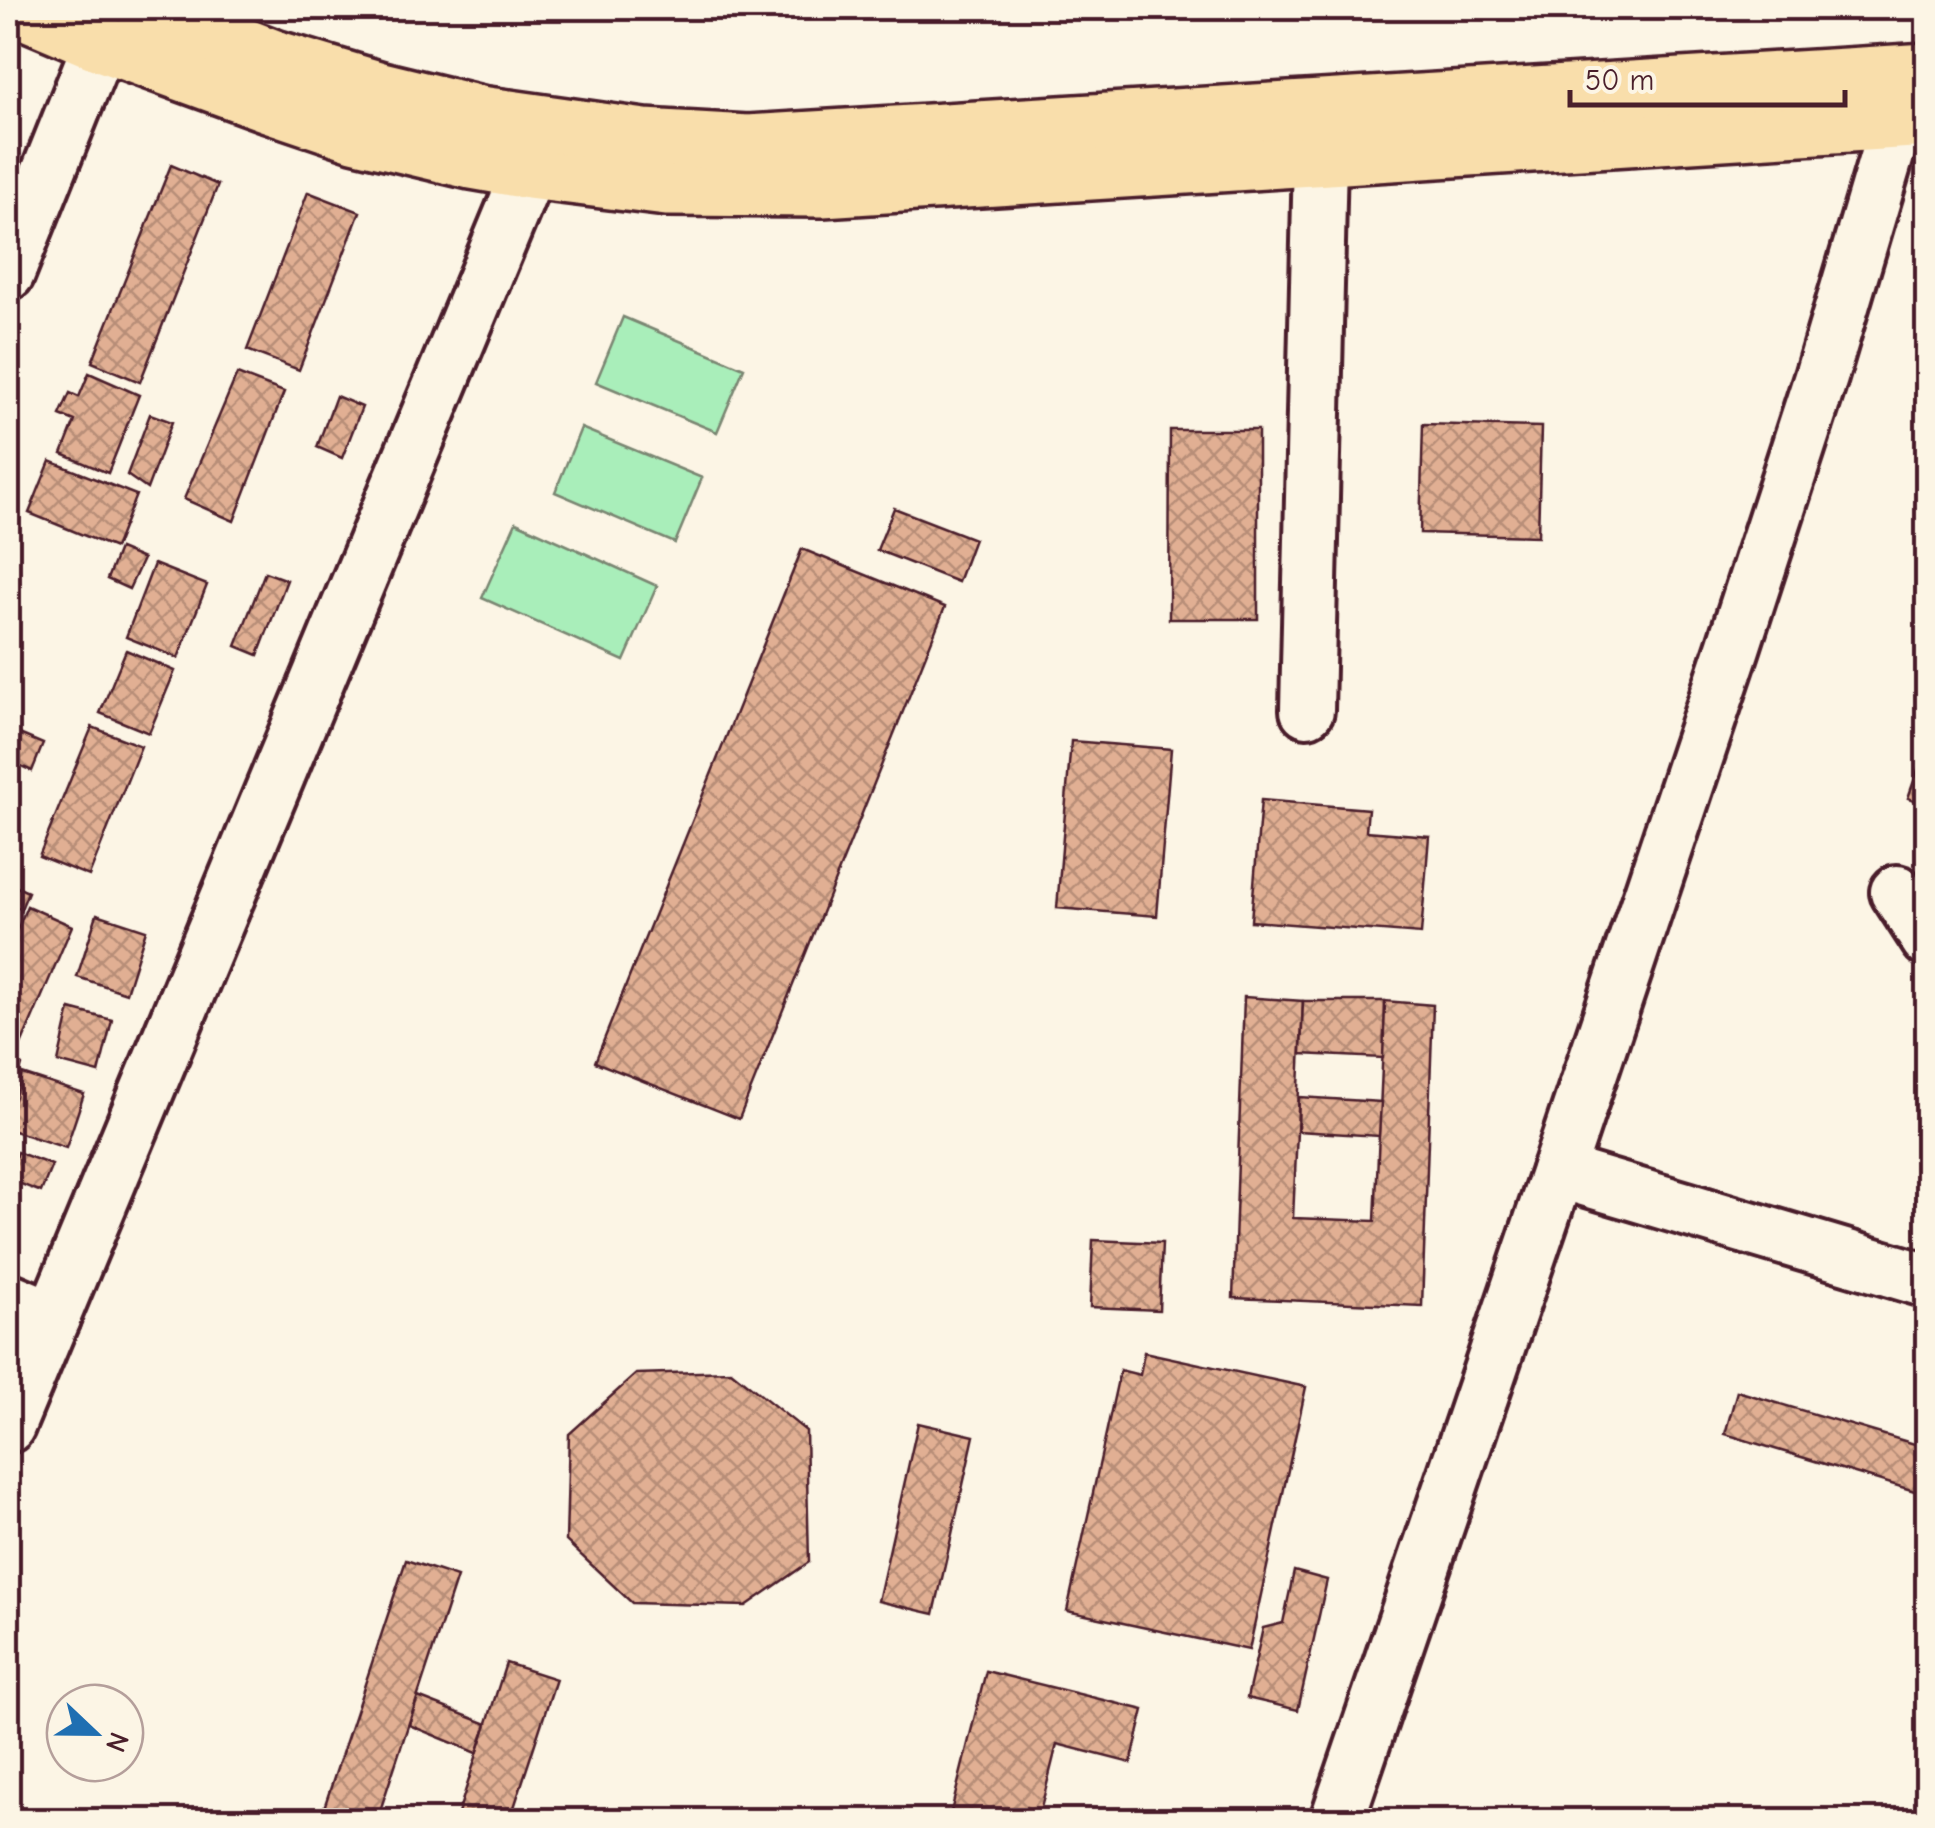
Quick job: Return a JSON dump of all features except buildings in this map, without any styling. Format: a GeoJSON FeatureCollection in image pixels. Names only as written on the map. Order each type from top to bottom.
{"type":"FeatureCollection","features":[{"type":"Feature","properties":{"kind":"main road"},"geometry":{"type":"LineString","coordinates":[[17,8],[100,43],[354,133],[471,161],[667,188],[822,189],[1912,120]]}},
{"type":"Feature","properties":{"kind":"main road"},"geometry":{"type":"LineString","coordinates":[[144,8],[274,58],[480,114],[644,137],[748,143],[1928,71]]}},
{"type":"Feature","properties":{"kind":"street"},"geometry":{"type":"LineString","coordinates":[[8,273],[100,43]]}},
{"type":"Feature","properties":{"kind":"street"},"geometry":{"type":"LineString","coordinates":[[1337,1820],[1912,120]]}},
{"type":"Feature","properties":{"kind":"street"},"geometry":{"type":"LineString","coordinates":[[1308,710],[1320,158]]}},
{"type":"Feature","properties":{"kind":"street"},"geometry":{"type":"LineString","coordinates":[[8,1426],[30,1309],[529,171]]}},
{"type":"Feature","properties":{"kind":"street"},"geometry":{"type":"LineString","coordinates":[[1897,892],[1928,940]]}},
{"type":"Feature","properties":{"kind":"street"},"geometry":{"type":"LineString","coordinates":[[1558,1171],[1928,1281]]}},
{"type":"Feature","properties":{"kind":"green space"},"geometry":{"type":"Polygon","coordinates":[[[623,317],[744,368],[717,432],[596,382],[623,317]]]}},
{"type":"Feature","properties":{"kind":"green space"},"geometry":{"type":"Polygon","coordinates":[[[581,428],[702,478],[675,543],[555,492],[581,428]]]}},
{"type":"Feature","properties":{"kind":"green space"},"geometry":{"type":"Polygon","coordinates":[[[516,522],[657,586],[624,661],[482,598],[516,522]]]}}]}
